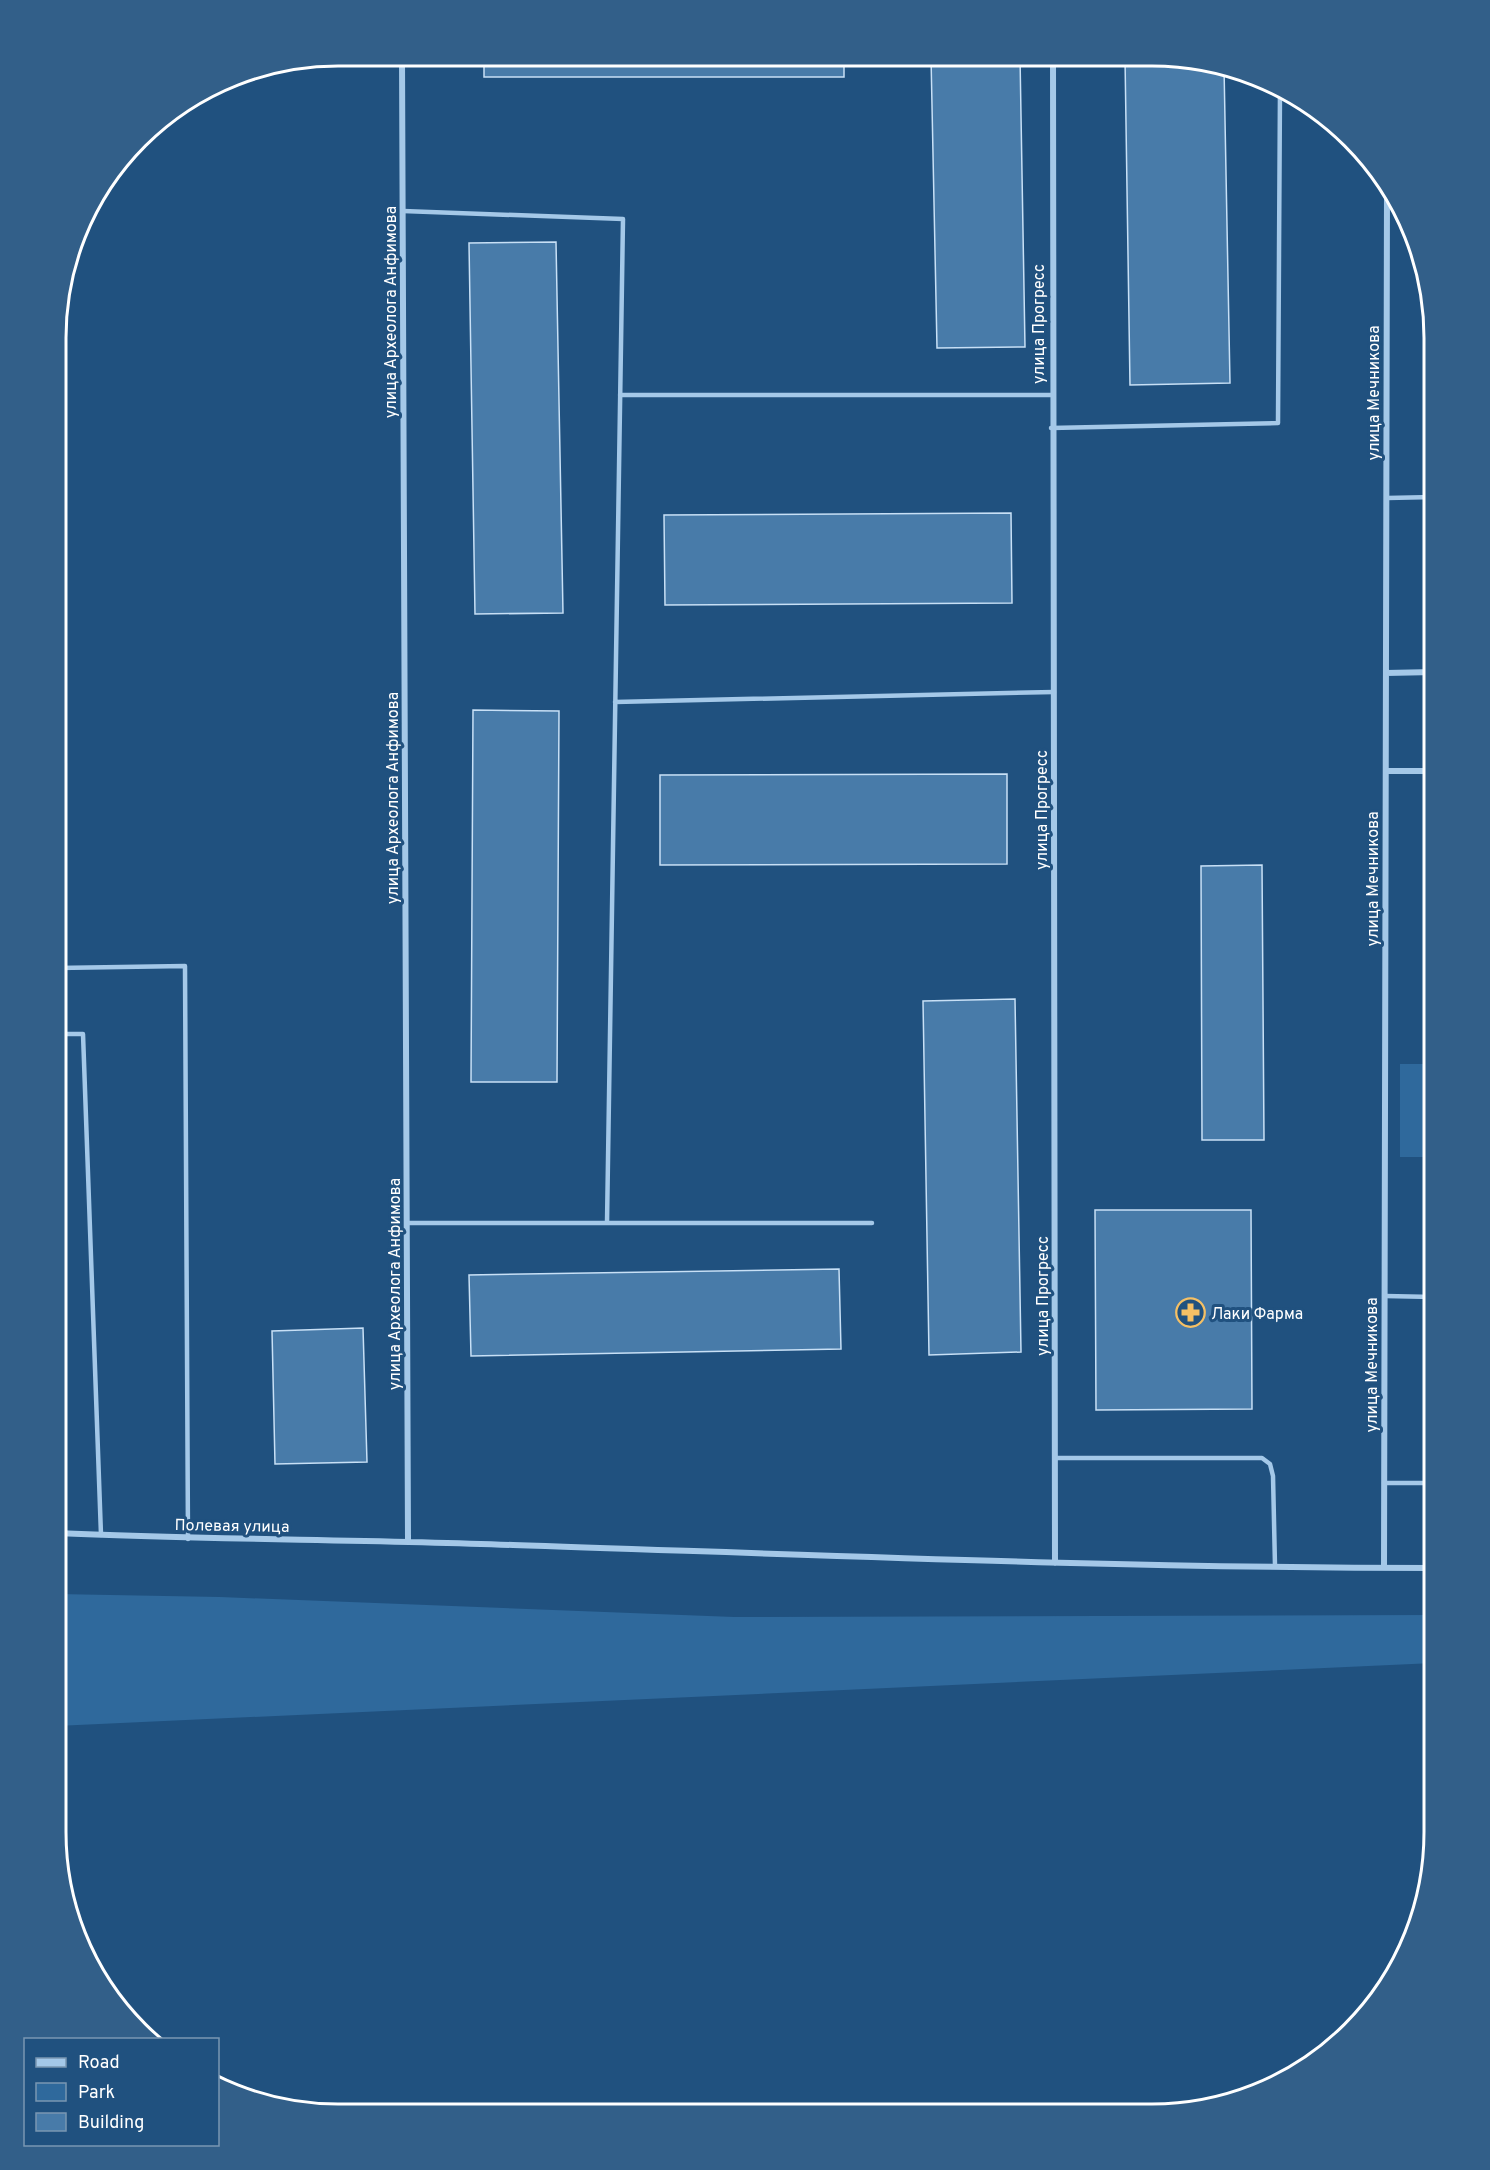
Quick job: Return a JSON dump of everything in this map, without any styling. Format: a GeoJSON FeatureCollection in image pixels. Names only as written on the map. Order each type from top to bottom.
{"type":"FeatureCollection","features":[{"type":"Feature","properties":{"kind":"street","name":"улица Археолога Анфимова"},"geometry":{"type":"LineString","coordinates":[[402,66],[408,1541]]}},
{"type":"Feature","properties":{"kind":"street","name":"улица Прогресс"},"geometry":{"type":"LineString","coordinates":[[1053,66],[1051,428],[1054,692],[1055,1563]]}},
{"type":"Feature","properties":{"kind":"street","name":"улица Мечникова"},"geometry":{"type":"LineString","coordinates":[[1384,1568],[1387,200]]}},
{"type":"Feature","properties":{"kind":"street"},"geometry":{"type":"LineString","coordinates":[[1386,673],[1424,672]]}},
{"type":"Feature","properties":{"kind":"street"},"geometry":{"type":"LineString","coordinates":[[1386,771],[1424,771]]}},
{"type":"Feature","properties":{"kind":"street","name":"Полевая улица"},"geometry":{"type":"LineString","coordinates":[[66,1533],[188,1539],[408,1541],[1055,1563],[1424,1568]]}},
{"type":"Feature","properties":{"kind":"lane"},"geometry":{"type":"LineString","coordinates":[[1051,428],[1278,423],[1280,98]]}},
{"type":"Feature","properties":{"kind":"lane"},"geometry":{"type":"LineString","coordinates":[[403,210],[623,219],[607,1223]]}},
{"type":"Feature","properties":{"kind":"lane"},"geometry":{"type":"LineString","coordinates":[[620,395],[1051,395]]}},
{"type":"Feature","properties":{"kind":"lane"},"geometry":{"type":"LineString","coordinates":[[1387,498],[1424,497]]}},
{"type":"Feature","properties":{"kind":"lane"},"geometry":{"type":"LineString","coordinates":[[615,702],[1054,692]]}},
{"type":"Feature","properties":{"kind":"lane"},"geometry":{"type":"LineString","coordinates":[[66,969],[185,966],[188,1539]]}},
{"type":"Feature","properties":{"kind":"lane"},"geometry":{"type":"LineString","coordinates":[[66,1034],[83,1034],[101,1535]]}},
{"type":"Feature","properties":{"kind":"lane"},"geometry":{"type":"LineString","coordinates":[[407,1224],[872,1223]]}},
{"type":"Feature","properties":{"kind":"lane"},"geometry":{"type":"LineString","coordinates":[[1385,1296],[1424,1297]]}},
{"type":"Feature","properties":{"kind":"lane"},"geometry":{"type":"LineString","coordinates":[[1055,1458],[1262,1458],[1270,1464],[1273,1476],[1275,1566]]}},
{"type":"Feature","properties":{"kind":"lane"},"geometry":{"type":"LineString","coordinates":[[1384,1483],[1424,1483]]}},
{"type":"Feature","properties":{"kind":"green space"},"geometry":{"type":"Polygon","coordinates":[[[1400,1064],[1424,1064],[1424,1157],[1400,1157],[1400,1064]]]}},
{"type":"Feature","properties":{"kind":"green space"},"geometry":{"type":"Polygon","coordinates":[[[66,1594],[220,1597],[734,1617],[1424,1615],[1424,1663],[66,1726],[66,1594]]]}},
{"type":"Feature","properties":{"kind":"building"},"geometry":{"type":"Polygon","coordinates":[[[484,66],[844,66],[844,77],[484,77],[484,66]]]}},
{"type":"Feature","properties":{"kind":"building"},"geometry":{"type":"Polygon","coordinates":[[[931,66],[1020,66],[1025,347],[937,348],[931,66]]]}},
{"type":"Feature","properties":{"kind":"building"},"geometry":{"type":"Polygon","coordinates":[[[1125,66],[1188,68],[1224,75],[1230,383],[1130,385],[1125,66]]]}},
{"type":"Feature","properties":{"kind":"building"},"geometry":{"type":"Polygon","coordinates":[[[556,242],[563,613],[475,614],[469,243],[556,242]]]}},
{"type":"Feature","properties":{"kind":"building"},"geometry":{"type":"Polygon","coordinates":[[[1011,513],[1012,603],[665,605],[664,515],[1011,513]]]}},
{"type":"Feature","properties":{"kind":"building"},"geometry":{"type":"Polygon","coordinates":[[[473,710],[559,711],[557,1082],[471,1082],[473,710]]]}},
{"type":"Feature","properties":{"kind":"building"},"geometry":{"type":"Polygon","coordinates":[[[1007,774],[1007,864],[660,865],[660,775],[1007,774]]]}},
{"type":"Feature","properties":{"kind":"building"},"geometry":{"type":"Polygon","coordinates":[[[1262,865],[1264,1140],[1202,1140],[1201,866],[1262,865]]]}},
{"type":"Feature","properties":{"kind":"building"},"geometry":{"type":"Polygon","coordinates":[[[1015,999],[1021,1352],[929,1355],[923,1001],[1015,999]]]}},
{"type":"Feature","properties":{"kind":"building"},"geometry":{"type":"Polygon","coordinates":[[[1095,1210],[1251,1210],[1252,1409],[1096,1410],[1095,1210]]]}},
{"type":"Feature","properties":{"kind":"building"},"geometry":{"type":"Polygon","coordinates":[[[839,1269],[841,1349],[471,1356],[469,1275],[839,1269]]]}},
{"type":"Feature","properties":{"kind":"building"},"geometry":{"type":"Polygon","coordinates":[[[363,1328],[367,1462],[275,1464],[272,1331],[363,1328]]]}},
{"type":"Feature","properties":{"kind":"place","name":"Лаки Фарма"},"geometry":{"type":"Point","coordinates":[1190,1313]}}]}
